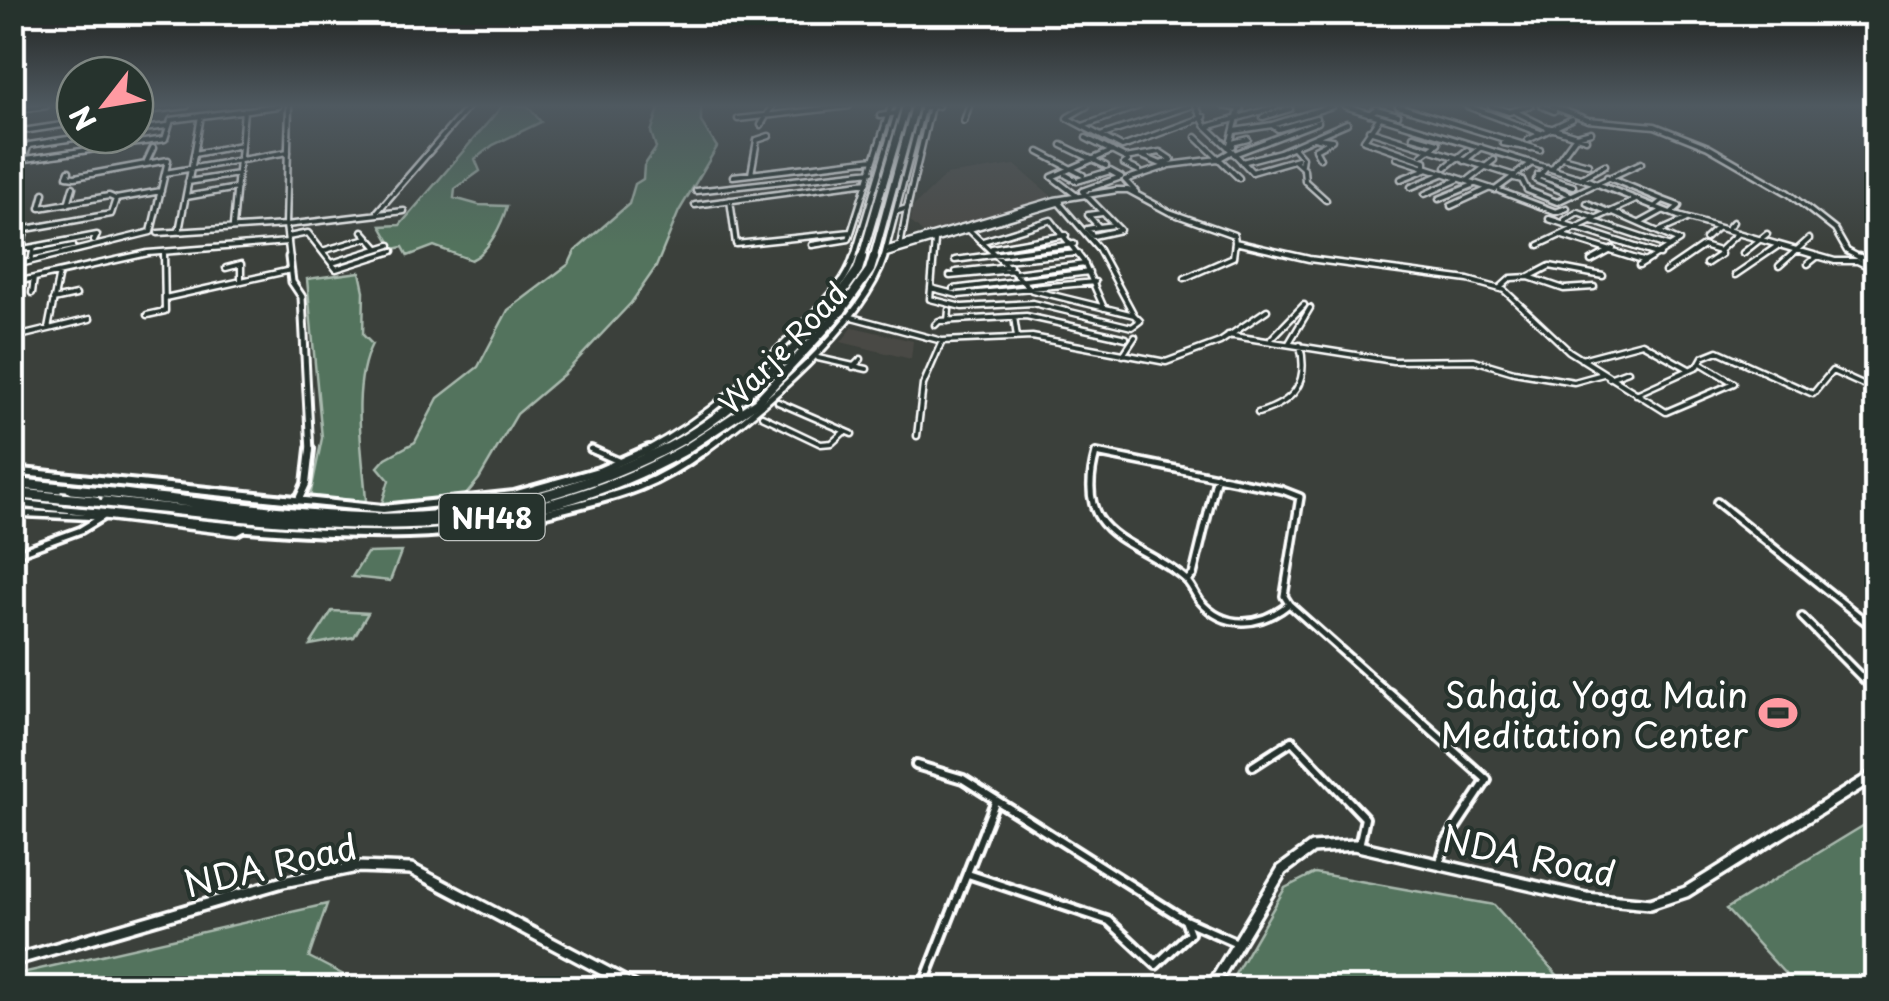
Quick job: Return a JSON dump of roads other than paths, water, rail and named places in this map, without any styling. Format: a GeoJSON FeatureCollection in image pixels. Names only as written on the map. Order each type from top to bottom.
{"type":"FeatureCollection","features":[{"type":"Feature","properties":{"kind":"highway","name":"NH48"},"geometry":{"type":"LineString","coordinates":[[841,314],[858,270],[891,153]]}},
{"type":"Feature","properties":{"kind":"highway","name":"NH48"},"geometry":{"type":"LineString","coordinates":[[12,483],[371,518],[450,514],[630,467],[696,434],[746,398],[820,317],[841,314],[870,270],[904,153]]}},
{"type":"Feature","properties":{"kind":"highway","name":"NH48"},"geometry":{"type":"LineString","coordinates":[[12,493],[60,503],[101,492],[353,526],[466,521],[523,510],[608,486],[683,452],[749,409],[820,317]]}},
{"type":"Feature","properties":{"kind":"street"},"geometry":{"type":"LineString","coordinates":[[23,159],[26,153]]}},
{"type":"Feature","properties":{"kind":"street"},"geometry":{"type":"LineString","coordinates":[[12,161],[68,153]]}},
{"type":"Feature","properties":{"kind":"street"},"geometry":{"type":"LineString","coordinates":[[179,231],[194,154],[202,153]]}},
{"type":"Feature","properties":{"kind":"street"},"geometry":{"type":"LineString","coordinates":[[234,226],[240,153]]}},
{"type":"Feature","properties":{"kind":"street"},"geometry":{"type":"LineString","coordinates":[[165,173],[282,153]]}},
{"type":"Feature","properties":{"kind":"street"},"geometry":{"type":"LineString","coordinates":[[288,153],[286,225],[292,282],[302,297],[310,422],[307,484],[298,500]]}},
{"type":"Feature","properties":{"kind":"street"},"geometry":{"type":"LineString","coordinates":[[376,213],[428,153]]}},
{"type":"Feature","properties":{"kind":"street"},"geometry":{"type":"LineString","coordinates":[[751,174],[755,153]]}},
{"type":"Feature","properties":{"kind":"street"},"geometry":{"type":"LineString","coordinates":[[812,245],[842,243],[851,232],[877,153]]}},
{"type":"Feature","properties":{"kind":"street","name":"Warje Road"},"geometry":{"type":"LineString","coordinates":[[12,471],[90,481],[101,492],[410,508],[518,499],[621,462],[712,411],[820,317],[850,269],[885,153]]}},
{"type":"Feature","properties":{"kind":"street","name":"Warje Road"},"geometry":{"type":"LineString","coordinates":[[12,504],[60,503],[75,510],[107,514],[346,533],[458,532],[554,513],[631,492],[668,476],[756,413],[841,314],[876,282],[898,211],[910,153]]}},
{"type":"Feature","properties":{"kind":"street"},"geometry":{"type":"LineString","coordinates":[[900,247],[921,153]]}},
{"type":"Feature","properties":{"kind":"street"},"geometry":{"type":"LineString","coordinates":[[1040,153],[1082,176],[1073,179]]}},
{"type":"Feature","properties":{"kind":"street"},"geometry":{"type":"LineString","coordinates":[[1078,153],[1106,166]]}},
{"type":"Feature","properties":{"kind":"street"},"geometry":{"type":"LineString","coordinates":[[1077,196],[1052,177],[1107,153]]}},
{"type":"Feature","properties":{"kind":"street"},"geometry":{"type":"LineString","coordinates":[[1115,153],[1127,159],[1140,159],[1154,167],[1137,171],[1124,164],[1127,159],[1157,153]]}},
{"type":"Feature","properties":{"kind":"street"},"geometry":{"type":"LineString","coordinates":[[1142,156],[1161,164],[1172,160],[1172,156],[1162,153]]}},
{"type":"Feature","properties":{"kind":"street"},"geometry":{"type":"LineString","coordinates":[[1212,153],[1239,178]]}},
{"type":"Feature","properties":{"kind":"street"},"geometry":{"type":"LineString","coordinates":[[1185,278],[1233,258],[1234,235],[1169,212],[1138,194],[1125,180],[1173,164],[1218,159],[1226,153]]}},
{"type":"Feature","properties":{"kind":"street"},"geometry":{"type":"LineString","coordinates":[[1233,153],[1252,172],[1297,161],[1302,157],[1298,153]]}},
{"type":"Feature","properties":{"kind":"street"},"geometry":{"type":"LineString","coordinates":[[1242,162],[1272,153]]}},
{"type":"Feature","properties":{"kind":"street"},"geometry":{"type":"LineString","coordinates":[[1317,153],[1320,158]]}},
{"type":"Feature","properties":{"kind":"street"},"geometry":{"type":"LineString","coordinates":[[1398,153],[1425,161],[1427,167]]}},
{"type":"Feature","properties":{"kind":"street"},"geometry":{"type":"LineString","coordinates":[[1422,155],[1426,153]]}},
{"type":"Feature","properties":{"kind":"street"},"geometry":{"type":"LineString","coordinates":[[1439,153],[1522,180],[1527,190],[1552,201],[1573,196],[1641,162]]}},
{"type":"Feature","properties":{"kind":"street"},"geometry":{"type":"LineString","coordinates":[[1411,188],[1445,170],[1463,153]]}},
{"type":"Feature","properties":{"kind":"street"},"geometry":{"type":"LineString","coordinates":[[1464,161],[1474,153]]}},
{"type":"Feature","properties":{"kind":"street"},"geometry":{"type":"LineString","coordinates":[[1500,153],[1596,183],[1688,220],[1838,262],[1856,260],[1876,268]]}},
{"type":"Feature","properties":{"kind":"street"},"geometry":{"type":"LineString","coordinates":[[1538,174],[1565,153]]}},
{"type":"Feature","properties":{"kind":"street"},"geometry":{"type":"LineString","coordinates":[[1718,153],[1788,193],[1835,230],[1839,244],[1847,251],[1876,268]]}},
{"type":"Feature","properties":{"kind":"street"},"geometry":{"type":"LineString","coordinates":[[146,163],[149,155]]}},
{"type":"Feature","properties":{"kind":"street"},"geometry":{"type":"LineString","coordinates":[[1562,157],[1588,164]]}},
{"type":"Feature","properties":{"kind":"street"},"geometry":{"type":"LineString","coordinates":[[1397,158],[1445,170],[1556,212],[1567,208]]}},
{"type":"Feature","properties":{"kind":"street"},"geometry":{"type":"LineString","coordinates":[[740,199],[736,176],[875,159]]}},
{"type":"Feature","properties":{"kind":"street"},"geometry":{"type":"LineString","coordinates":[[32,258],[151,232],[168,160],[76,177],[67,176],[69,170]]}},
{"type":"Feature","properties":{"kind":"street"},"geometry":{"type":"LineString","coordinates":[[1468,181],[1494,160]]}},
{"type":"Feature","properties":{"kind":"street"},"geometry":{"type":"LineString","coordinates":[[1297,161],[1304,182],[1326,200]]}},
{"type":"Feature","properties":{"kind":"street"},"geometry":{"type":"LineString","coordinates":[[1497,190],[1532,163]]}},
{"type":"Feature","properties":{"kind":"street"},"geometry":{"type":"LineString","coordinates":[[1581,178],[1606,165]]}},
{"type":"Feature","properties":{"kind":"street"},"geometry":{"type":"LineString","coordinates":[[1402,180],[1427,167]]}},
{"type":"Feature","properties":{"kind":"street"},"geometry":{"type":"LineString","coordinates":[[696,191],[872,171]]}},
{"type":"Feature","properties":{"kind":"street"},"geometry":{"type":"LineString","coordinates":[[1066,174],[1078,182],[1110,171],[1121,177],[1084,189],[1084,194]]}},
{"type":"Feature","properties":{"kind":"street"},"geometry":{"type":"LineString","coordinates":[[188,182],[238,174]]}},
{"type":"Feature","properties":{"kind":"street"},"geometry":{"type":"LineString","coordinates":[[1100,174],[1112,181]]}},
{"type":"Feature","properties":{"kind":"street"},"geometry":{"type":"LineString","coordinates":[[1538,174],[1573,186]]}},
{"type":"Feature","properties":{"kind":"street"},"geometry":{"type":"LineString","coordinates":[[1538,174],[1537,182],[1573,196]]}},
{"type":"Feature","properties":{"kind":"street"},"geometry":{"type":"LineString","coordinates":[[1607,176],[1678,206],[1670,214]]}},
{"type":"Feature","properties":{"kind":"street"},"geometry":{"type":"LineString","coordinates":[[1424,194],[1460,178]]}},
{"type":"Feature","properties":{"kind":"street"},"geometry":{"type":"LineString","coordinates":[[695,205],[868,182]]}},
{"type":"Feature","properties":{"kind":"street"},"geometry":{"type":"LineString","coordinates":[[1439,200],[1475,184]]}},
{"type":"Feature","properties":{"kind":"street"},"geometry":{"type":"LineString","coordinates":[[68,204],[73,187]]}},
{"type":"Feature","properties":{"kind":"street"},"geometry":{"type":"LineString","coordinates":[[186,198],[237,188]]}},
{"type":"Feature","properties":{"kind":"street"},"geometry":{"type":"LineString","coordinates":[[1451,206],[1488,189]]}},
{"type":"Feature","properties":{"kind":"street"},"geometry":{"type":"LineString","coordinates":[[887,252],[1084,194],[1118,190],[1138,194]]}},
{"type":"Feature","properties":{"kind":"street"},"geometry":{"type":"LineString","coordinates":[[44,193],[40,208],[161,192]]}},
{"type":"Feature","properties":{"kind":"street"},"geometry":{"type":"LineString","coordinates":[[1084,194],[1103,212],[1120,230],[1092,236],[1087,230],[1115,225]]}},
{"type":"Feature","properties":{"kind":"street"},"geometry":{"type":"LineString","coordinates":[[20,246],[26,229],[111,214],[116,199]]}},
{"type":"Feature","properties":{"kind":"street"},"geometry":{"type":"LineString","coordinates":[[730,200],[736,244],[851,232]]}},
{"type":"Feature","properties":{"kind":"street"},"geometry":{"type":"LineString","coordinates":[[1539,246],[1636,200]]}},
{"type":"Feature","properties":{"kind":"street"},"geometry":{"type":"LineString","coordinates":[[1653,208],[1663,200]]}},
{"type":"Feature","properties":{"kind":"street"},"geometry":{"type":"LineString","coordinates":[[935,243],[930,300],[962,307],[1033,305],[1132,327],[1140,321],[1098,248],[1062,202]]}},
{"type":"Feature","properties":{"kind":"street"},"geometry":{"type":"LineString","coordinates":[[1587,204],[1679,241],[1638,266]]}},
{"type":"Feature","properties":{"kind":"street"},"geometry":{"type":"LineString","coordinates":[[898,211],[906,208]]}},
{"type":"Feature","properties":{"kind":"street"},"geometry":{"type":"LineString","coordinates":[[158,233],[286,225],[404,211]]}},
{"type":"Feature","properties":{"kind":"street"},"geometry":{"type":"LineString","coordinates":[[1640,223],[1662,211]]}},
{"type":"Feature","properties":{"kind":"street"},"geometry":{"type":"LineString","coordinates":[[1100,228],[1088,216],[1103,212]]}},
{"type":"Feature","properties":{"kind":"street"},"geometry":{"type":"LineString","coordinates":[[1592,221],[1578,212],[1568,218],[1592,221],[1670,247]]}},
{"type":"Feature","properties":{"kind":"street"},"geometry":{"type":"LineString","coordinates":[[1709,225],[1716,218]]}},
{"type":"Feature","properties":{"kind":"street"},"geometry":{"type":"LineString","coordinates":[[1549,219],[1660,254]]}},
{"type":"Feature","properties":{"kind":"street"},"geometry":{"type":"LineString","coordinates":[[983,241],[1051,220],[1074,244],[1104,308]]}},
{"type":"Feature","properties":{"kind":"street"},"geometry":{"type":"LineString","coordinates":[[1660,231],[1688,220]]}},
{"type":"Feature","properties":{"kind":"street"},"geometry":{"type":"LineString","coordinates":[[1726,230],[1734,222]]}},
{"type":"Feature","properties":{"kind":"street"},"geometry":{"type":"LineString","coordinates":[[1705,239],[1718,227]]}},
{"type":"Feature","properties":{"kind":"street"},"geometry":{"type":"LineString","coordinates":[[968,229],[1022,281],[1039,292],[1134,315]]}},
{"type":"Feature","properties":{"kind":"street"},"geometry":{"type":"LineString","coordinates":[[887,252],[935,243],[968,229]]}},
{"type":"Feature","properties":{"kind":"street"},"geometry":{"type":"LineString","coordinates":[[1719,251],[1750,230]]}},
{"type":"Feature","properties":{"kind":"street"},"geometry":{"type":"LineString","coordinates":[[363,231],[378,248]]}},
{"type":"Feature","properties":{"kind":"street"},"geometry":{"type":"LineString","coordinates":[[12,283],[164,252],[288,240],[308,233],[336,269],[391,248],[378,248],[332,263]]}},
{"type":"Feature","properties":{"kind":"street"},"geometry":{"type":"LineString","coordinates":[[1743,253],[1767,234]]}},
{"type":"Feature","properties":{"kind":"street"},"geometry":{"type":"LineString","coordinates":[[12,252],[97,235],[90,243],[12,266]]}},
{"type":"Feature","properties":{"kind":"street"},"geometry":{"type":"LineString","coordinates":[[992,248],[1066,235]]}},
{"type":"Feature","properties":{"kind":"street"},"geometry":{"type":"LineString","coordinates":[[1563,236],[1646,262]]}},
{"type":"Feature","properties":{"kind":"street"},"geometry":{"type":"LineString","coordinates":[[322,252],[367,238]]}},
{"type":"Feature","properties":{"kind":"street"},"geometry":{"type":"LineString","coordinates":[[1779,266],[1809,239]]}},
{"type":"Feature","properties":{"kind":"street"},"geometry":{"type":"LineString","coordinates":[[1235,242],[1309,259],[1500,288],[1581,359],[1666,412],[1734,383],[1701,363]]}},
{"type":"Feature","properties":{"kind":"street"},"geometry":{"type":"LineString","coordinates":[[954,260],[1074,244]]}},
{"type":"Feature","properties":{"kind":"street"},"geometry":{"type":"LineString","coordinates":[[1736,275],[1779,245]]}},
{"type":"Feature","properties":{"kind":"street"},"geometry":{"type":"LineString","coordinates":[[1666,272],[1703,246],[1719,251]]}},
{"type":"Feature","properties":{"kind":"street"},"geometry":{"type":"LineString","coordinates":[[32,258],[34,247]]}},
{"type":"Feature","properties":{"kind":"street"},"geometry":{"type":"LineString","coordinates":[[1591,261],[1614,250]]}},
{"type":"Feature","properties":{"kind":"street"},"geometry":{"type":"LineString","coordinates":[[1706,264],[1721,254],[1719,251]]}},
{"type":"Feature","properties":{"kind":"street"},"geometry":{"type":"LineString","coordinates":[[147,315],[165,311],[164,252]]}},
{"type":"Feature","properties":{"kind":"street"},"geometry":{"type":"LineString","coordinates":[[1004,260],[1078,252]]}},
{"type":"Feature","properties":{"kind":"street"},"geometry":{"type":"LineString","coordinates":[[1808,264],[1818,256]]}},
{"type":"Feature","properties":{"kind":"street"},"geometry":{"type":"LineString","coordinates":[[226,268],[241,264],[242,281]]}},
{"type":"Feature","properties":{"kind":"street"},"geometry":{"type":"LineString","coordinates":[[952,275],[1085,264]]}},
{"type":"Feature","properties":{"kind":"street"},"geometry":{"type":"LineString","coordinates":[[1529,277],[1550,266],[1603,276]]}},
{"type":"Feature","properties":{"kind":"street"},"geometry":{"type":"LineString","coordinates":[[165,298],[291,270]]}},
{"type":"Feature","properties":{"kind":"street"},"geometry":{"type":"LineString","coordinates":[[953,289],[1090,272]]}},
{"type":"Feature","properties":{"kind":"street"},"geometry":{"type":"LineString","coordinates":[[48,329],[59,273]]}},
{"type":"Feature","properties":{"kind":"street"},"geometry":{"type":"LineString","coordinates":[[1500,288],[1511,278],[1529,277],[1564,289],[1594,287]]}},
{"type":"Feature","properties":{"kind":"street"},"geometry":{"type":"LineString","coordinates":[[32,293],[34,278]]}},
{"type":"Feature","properties":{"kind":"street"},"geometry":{"type":"LineString","coordinates":[[931,288],[958,295],[1039,292],[1095,282]]}},
{"type":"Feature","properties":{"kind":"street"},"geometry":{"type":"LineString","coordinates":[[1033,305],[1030,296],[1039,292]]}},
{"type":"Feature","properties":{"kind":"street"},"geometry":{"type":"LineString","coordinates":[[1026,316],[1039,292]]}},
{"type":"Feature","properties":{"kind":"street"},"geometry":{"type":"LineString","coordinates":[[54,300],[76,295]]}},
{"type":"Feature","properties":{"kind":"street"},"geometry":{"type":"LineString","coordinates":[[1270,340],[1307,306],[1289,343]]}},
{"type":"Feature","properties":{"kind":"street"},"geometry":{"type":"LineString","coordinates":[[948,321],[949,310]]}},
{"type":"Feature","properties":{"kind":"street"},"geometry":{"type":"LineString","coordinates":[[820,317],[841,314],[942,341],[1018,336],[1173,361],[1220,342],[1268,310]]}},
{"type":"Feature","properties":{"kind":"street"},"geometry":{"type":"LineString","coordinates":[[1014,316],[1018,336]]}},
{"type":"Feature","properties":{"kind":"street"},"geometry":{"type":"LineString","coordinates":[[935,325],[1026,316],[1126,338]]}},
{"type":"Feature","properties":{"kind":"street"},"geometry":{"type":"LineString","coordinates":[[12,338],[90,319]]}},
{"type":"Feature","properties":{"kind":"street"},"geometry":{"type":"LineString","coordinates":[[1227,334],[1393,362],[1484,362],[1514,372],[1574,382],[1628,372]]}},
{"type":"Feature","properties":{"kind":"street"},"geometry":{"type":"LineString","coordinates":[[1124,355],[1135,337]]}},
{"type":"Feature","properties":{"kind":"street"},"geometry":{"type":"LineString","coordinates":[[917,436],[923,385],[942,341]]}},
{"type":"Feature","properties":{"kind":"street"},"geometry":{"type":"LineString","coordinates":[[1581,359],[1642,343],[1690,370]]}},
{"type":"Feature","properties":{"kind":"street"},"geometry":{"type":"LineString","coordinates":[[1258,413],[1284,405],[1295,394],[1306,375],[1300,345]]}},
{"type":"Feature","properties":{"kind":"street"},"geometry":{"type":"LineString","coordinates":[[1636,394],[1690,370],[1703,357],[1720,352],[1814,394],[1832,371],[1876,391]]}},
{"type":"Feature","properties":{"kind":"street"},"geometry":{"type":"LineString","coordinates":[[818,358],[867,370]]}},
{"type":"Feature","properties":{"kind":"street"},"geometry":{"type":"LineString","coordinates":[[853,367],[861,358]]}},
{"type":"Feature","properties":{"kind":"street"},"geometry":{"type":"LineString","coordinates":[[762,416],[821,444],[832,443],[849,432],[778,402]]}},
{"type":"Feature","properties":{"kind":"street"},"geometry":{"type":"LineString","coordinates":[[633,448],[642,452]]}},
{"type":"Feature","properties":{"kind":"street"},"geometry":{"type":"LineString","coordinates":[[590,449],[621,462]]}},
{"type":"Feature","properties":{"kind":"street"},"geometry":{"type":"LineString","coordinates":[[1289,604],[1280,613],[1254,624],[1230,621],[1215,615],[1200,601],[1188,580],[1111,537],[1090,496],[1087,481],[1096,453],[1217,476],[1300,497],[1284,596],[1289,604],[1467,758],[1487,780],[1446,842],[1439,865]]}},
{"type":"Feature","properties":{"kind":"street"},"geometry":{"type":"LineString","coordinates":[[1188,580],[1193,575],[1217,476]]}},
{"type":"Feature","properties":{"kind":"street"},"geometry":{"type":"LineString","coordinates":[[60,503],[90,481]]}},
{"type":"Feature","properties":{"kind":"street"},"geometry":{"type":"LineString","coordinates":[[75,510],[101,492]]}},
{"type":"Feature","properties":{"kind":"street"},"geometry":{"type":"LineString","coordinates":[[1717,502],[1876,630]]}},
{"type":"Feature","properties":{"kind":"street"},"geometry":{"type":"LineString","coordinates":[[12,513],[88,519],[107,514]]}},
{"type":"Feature","properties":{"kind":"street"},"geometry":{"type":"LineString","coordinates":[[12,555],[81,530],[107,514]]}},
{"type":"Feature","properties":{"kind":"street"},"geometry":{"type":"LineString","coordinates":[[1802,617],[1876,692]]}},
{"type":"Feature","properties":{"kind":"street"},"geometry":{"type":"LineString","coordinates":[[1253,766],[1292,741],[1365,818],[1359,846]]}},
{"type":"Feature","properties":{"kind":"street"},"geometry":{"type":"LineString","coordinates":[[916,765],[963,779],[1186,920],[1238,943]]}},
{"type":"Feature","properties":{"kind":"street","name":"NDA Road"},"geometry":{"type":"LineString","coordinates":[[1211,988],[1282,870],[1312,848],[1359,846],[1586,898],[1650,904],[1686,892],[1876,774]]}},
{"type":"Feature","properties":{"kind":"street"},"geometry":{"type":"LineString","coordinates":[[922,988],[995,802]]}},
{"type":"Feature","properties":{"kind":"street","name":"NDA Road"},"geometry":{"type":"LineString","coordinates":[[12,961],[283,882],[357,867],[410,870],[637,988]]}},
{"type":"Feature","properties":{"kind":"street"},"geometry":{"type":"LineString","coordinates":[[968,874],[1109,922],[1156,966],[1190,932],[1186,920]]}},
{"type":"Feature","properties":{"kind":"place","name":"Sahaja Yoga Main Meditation Center"},"geometry":{"type":"Point","coordinates":[1778,713]}}]}
